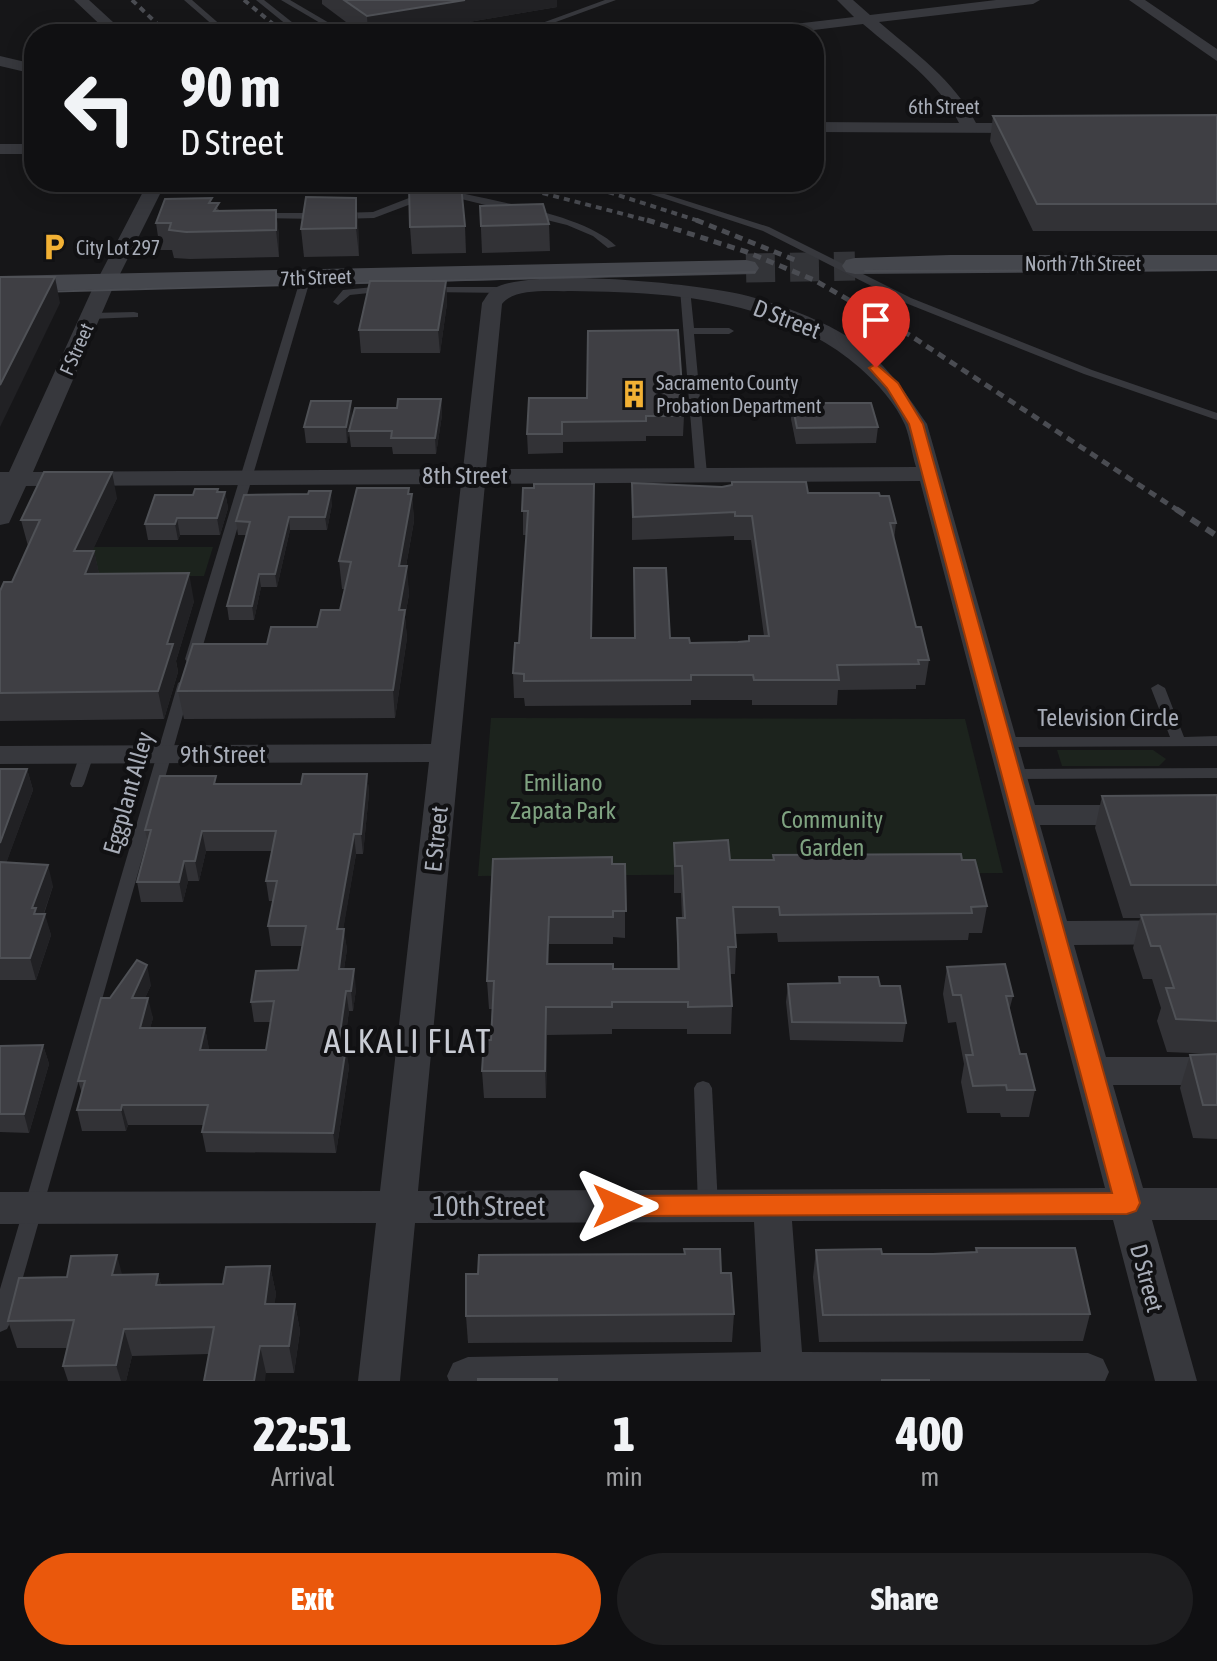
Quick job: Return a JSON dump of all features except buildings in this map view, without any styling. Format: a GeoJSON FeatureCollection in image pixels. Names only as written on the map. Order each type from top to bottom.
{"type":"FeatureCollection","features":[{"type":"Feature","properties":{"kind":"main road","name":"North 7th Street"},"geometry":{"type":"LineString","coordinates":[[846,263],[1217,263]]}},
{"type":"Feature","properties":{"kind":"main road","name":"7th Street"},"geometry":{"type":"LineString","coordinates":[[0,284],[737,265]]}},
{"type":"Feature","properties":{"kind":"street"},"geometry":{"type":"LineString","coordinates":[[81,0],[108,24]]}},
{"type":"Feature","properties":{"kind":"street"},"geometry":{"type":"LineString","coordinates":[[844,0],[943,85],[956,100],[970,128]]}},
{"type":"Feature","properties":{"kind":"street"},"geometry":{"type":"LineString","coordinates":[[824,25],[1033,0]]}},
{"type":"Feature","properties":{"kind":"street"},"geometry":{"type":"LineString","coordinates":[[1136,0],[1214,51]]}},
{"type":"Feature","properties":{"kind":"street"},"geometry":{"type":"LineString","coordinates":[[0,61],[24,67]]}},
{"type":"Feature","properties":{"kind":"street","name":"6th Street"},"geometry":{"type":"LineString","coordinates":[[824,127],[1047,128]]}},
{"type":"Feature","properties":{"kind":"street"},"geometry":{"type":"LineString","coordinates":[[0,149],[24,149]]}},
{"type":"Feature","properties":{"kind":"street","name":"F Street"},"geometry":{"type":"LineString","coordinates":[[0,518],[10,478],[105,283],[147,217],[154,192]]}},
{"type":"Feature","properties":{"kind":"street","name":"D Street"},"geometry":{"type":"LineString","coordinates":[[502,293],[638,286],[685,289],[753,304],[811,326],[857,353],[876,368],[906,405],[916,424],[930,474],[1000,742],[1176,1381]]}},
{"type":"Feature","properties":{"kind":"street","name":"E Street"},"geometry":{"type":"LineString","coordinates":[[379,1381],[475,475],[502,293]]}},
{"type":"Feature","properties":{"kind":"street","name":"8th Street"},"geometry":{"type":"LineString","coordinates":[[10,478],[930,474]]}},
{"type":"Feature","properties":{"kind":"street","name":"9th Street"},"geometry":{"type":"LineString","coordinates":[[0,755],[446,753]]}},
{"type":"Feature","properties":{"kind":"street"},"geometry":{"type":"LineString","coordinates":[[1020,815],[1170,815]]}},
{"type":"Feature","properties":{"kind":"street"},"geometry":{"type":"LineString","coordinates":[[1053,933],[1217,932]]}},
{"type":"Feature","properties":{"kind":"street"},"geometry":{"type":"LineString","coordinates":[[1091,1071],[1217,1071]]}},
{"type":"Feature","properties":{"kind":"street","name":"10th Street"},"geometry":{"type":"LineString","coordinates":[[17,1208],[1217,1204]]}},
{"type":"Feature","properties":{"kind":"street"},"geometry":{"type":"LineString","coordinates":[[772,1206],[783,1371]]}},
{"type":"Feature","properties":{"kind":"street"},"geometry":{"type":"LineString","coordinates":[[468,1376],[595,1378],[783,1371],[966,1377],[1088,1372]]}},
{"type":"Feature","properties":{"kind":"lane"},"geometry":{"type":"LineString","coordinates":[[188,0],[216,24]]}},
{"type":"Feature","properties":{"kind":"lane"},"geometry":{"type":"LineString","coordinates":[[260,0],[290,24]]}},
{"type":"Feature","properties":{"kind":"lane"},"geometry":{"type":"LineString","coordinates":[[285,0],[327,24]]}},
{"type":"Feature","properties":{"kind":"lane"},"geometry":{"type":"LineString","coordinates":[[544,24],[612,0]]}},
{"type":"Feature","properties":{"kind":"lane"},"geometry":{"type":"LineString","coordinates":[[649,192],[766,229],[907,300],[1088,372],[1217,417]]}},
{"type":"Feature","properties":{"kind":"lane"},"geometry":{"type":"LineString","coordinates":[[250,216],[362,217],[384,213],[417,198],[453,194],[570,223],[596,234],[611,246]]}},
{"type":"Feature","properties":{"kind":"lane","name":"Eggplant Alley"},"geometry":{"type":"LineString","coordinates":[[0,1323],[17,1208],[163,754],[306,277]]}},
{"type":"Feature","properties":{"kind":"lane"},"geometry":{"type":"LineString","coordinates":[[338,302],[347,292],[398,289]]}},
{"type":"Feature","properties":{"kind":"lane"},"geometry":{"type":"LineString","coordinates":[[414,289],[502,293]]}},
{"type":"Feature","properties":{"kind":"lane"},"geometry":{"type":"LineString","coordinates":[[685,289],[701,474]]}},
{"type":"Feature","properties":{"kind":"lane"},"geometry":{"type":"LineString","coordinates":[[91,316],[134,315]]}},
{"type":"Feature","properties":{"kind":"lane"},"geometry":{"type":"LineString","coordinates":[[689,331],[729,331]]}},
{"type":"Feature","properties":{"kind":"lane"},"geometry":{"type":"LineString","coordinates":[[1158,688],[1179,741]]}},
{"type":"Feature","properties":{"kind":"lane","name":"Television Circle"},"geometry":{"type":"LineString","coordinates":[[1000,742],[1217,741]]}},
{"type":"Feature","properties":{"kind":"lane"},"geometry":{"type":"LineString","coordinates":[[77,784],[87,754]]}},
{"type":"Feature","properties":{"kind":"lane"},"geometry":{"type":"LineString","coordinates":[[1009,774],[1217,773]]}},
{"type":"Feature","properties":{"kind":"lane"},"geometry":{"type":"LineString","coordinates":[[703,1088],[708,1206]]}},
{"type":"Feature","properties":{"kind":"green space"},"geometry":{"type":"Polygon","coordinates":[[[32,547],[213,547],[204,576],[19,576],[32,547]]]}},
{"type":"Feature","properties":{"kind":"green space","name":"Emiliano Zapata Park"},"geometry":{"type":"Polygon","coordinates":[[[491,718],[965,719],[1003,873],[478,876],[491,718]]]}},
{"type":"Feature","properties":{"kind":"green space"},"geometry":{"type":"Polygon","coordinates":[[[1057,750],[1153,750],[1166,759],[1159,766],[1062,766],[1057,750]]]}},
{"type":"Feature","properties":{"kind":"tunnel"},"geometry":{"type":"LineString","coordinates":[[746,268],[855,266]]}},
{"type":"Feature","properties":{"kind":"tram line"},"geometry":{"type":"LineString","coordinates":[[865,271],[1217,270]]}},
{"type":"Feature","properties":{"kind":"tram line"},"geometry":{"type":"LineString","coordinates":[[0,293],[755,272]]}},
{"type":"Feature","properties":{"kind":"railway"},"geometry":{"type":"LineString","coordinates":[[132,0],[157,24]]}},
{"type":"Feature","properties":{"kind":"railway"},"geometry":{"type":"LineString","coordinates":[[244,0],[273,24]]}},
{"type":"Feature","properties":{"kind":"railway"},"geometry":{"type":"LineString","coordinates":[[538,192],[650,221]]}},
{"type":"Feature","properties":{"kind":"railway"},"geometry":{"type":"LineString","coordinates":[[608,192],[697,220]]}},
{"type":"Feature","properties":{"kind":"railway"},"geometry":{"type":"LineString","coordinates":[[697,220],[702,222]]}},
{"type":"Feature","properties":{"kind":"railway"},"geometry":{"type":"LineString","coordinates":[[697,220],[795,260]]}},
{"type":"Feature","properties":{"kind":"railway"},"geometry":{"type":"LineString","coordinates":[[650,221],[654,222]]}},
{"type":"Feature","properties":{"kind":"railway"},"geometry":{"type":"LineString","coordinates":[[650,221],[747,252],[814,280],[911,336],[1179,511]]}},
{"type":"Feature","properties":{"kind":"railway"},"geometry":{"type":"LineString","coordinates":[[1176,509],[1217,536]]}},
{"type":"Feature","properties":{"kind":"place","name":"City Lot 297"},"geometry":{"type":"Point","coordinates":[54,247]}},
{"type":"Feature","properties":{"kind":"place","name":"Sacramento County Probation Department"},"geometry":{"type":"Point","coordinates":[634,394]}},
{"type":"Feature","properties":{"kind":"district","name":"ALKALI FLAT"},"geometry":{"type":"Point","coordinates":[408,1040]}},
{"type":"Feature","properties":{"kind":"route"},"geometry":{"type":"LineString","coordinates":[[617,1206],[1127,1203],[916,424],[893,386],[876,368]]}},
{"type":"Feature","properties":{"kind":"park label","name":"Community Garden"},"geometry":{"type":"Point","coordinates":[832,833]}}]}
